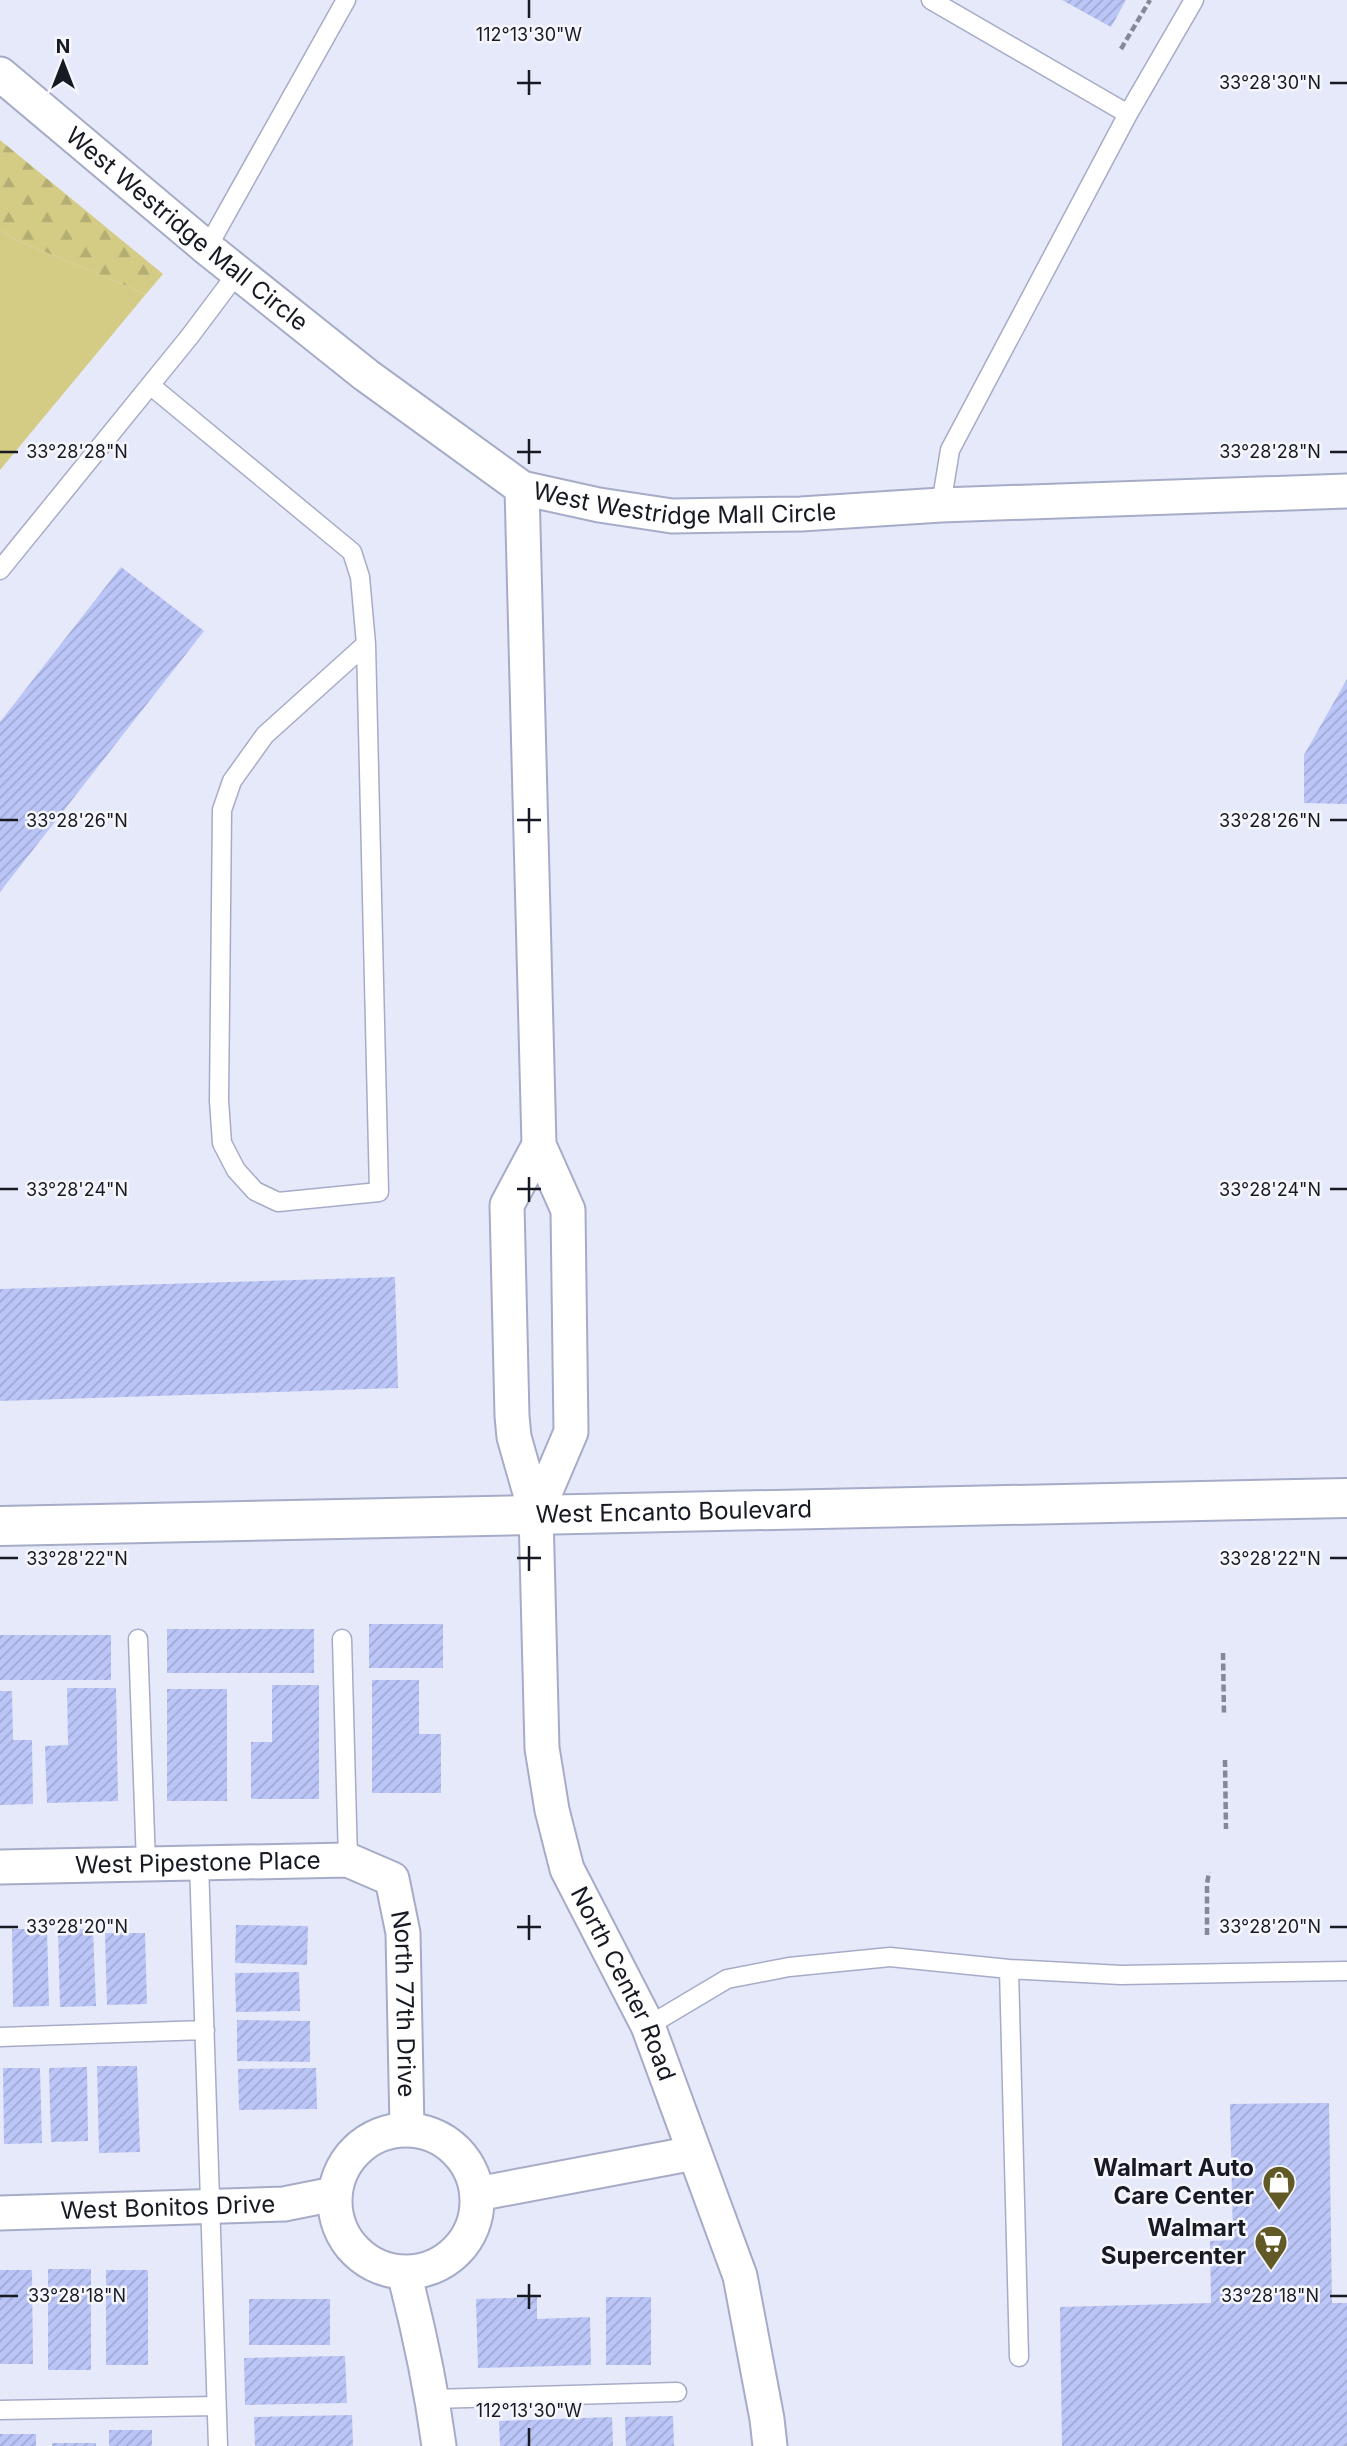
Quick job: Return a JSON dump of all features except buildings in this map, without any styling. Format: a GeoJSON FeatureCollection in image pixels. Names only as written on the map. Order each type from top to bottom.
{"type":"FeatureCollection","features":[{"type":"Feature","properties":{"kind":"street","name":"West Westridge Mall Circle"},"geometry":{"type":"LineString","coordinates":[[0,74],[207,248],[366,375],[522,488],[599,505],[672,516],[801,514],[941,505],[1347,491]]}},
{"type":"Feature","properties":{"kind":"street"},"geometry":{"type":"LineString","coordinates":[[522,488],[539,1145],[568,1210],[571,1432],[536,1514]]}},
{"type":"Feature","properties":{"kind":"street"},"geometry":{"type":"LineString","coordinates":[[536,1514],[514,1437],[508,1205],[539,1145]]}},
{"type":"Feature","properties":{"kind":"street","name":"West Encanto Boulevard"},"geometry":{"type":"LineString","coordinates":[[0,1526],[1347,1498]]}},
{"type":"Feature","properties":{"kind":"street","name":"North Center Road"},"geometry":{"type":"LineString","coordinates":[[536,1514],[542,1748],[552,1810],[567,1869],[648,2026],[740,2276],[770,2446]]}},
{"type":"Feature","properties":{"kind":"street","name":"West Pipestone Place"},"geometry":{"type":"LineString","coordinates":[[0,1867],[348,1860],[392,1879]]}},
{"type":"Feature","properties":{"kind":"street","name":"North 77th Drive"},"geometry":{"type":"LineString","coordinates":[[392,1879],[403,1933],[407,2129]]}},
{"type":"Feature","properties":{"kind":"street"},"geometry":{"type":"LineString","coordinates":[[407,2129],[428,2133],[447,2142],[462,2156],[472,2174],[477,2194],[476,2218],[466,2240],[450,2258],[428,2269],[404,2273],[381,2268],[360,2257],[345,2239],[335,2218],[334,2194],[339,2173],[351,2155],[367,2141],[386,2132],[407,2129]]}},
{"type":"Feature","properties":{"kind":"street"},"geometry":{"type":"LineString","coordinates":[[477,2194],[694,2153]]}},
{"type":"Feature","properties":{"kind":"street","name":"West Bonitos Drive"},"geometry":{"type":"LineString","coordinates":[[0,2213],[284,2204],[334,2194]]}},
{"type":"Feature","properties":{"kind":"street"},"geometry":{"type":"LineString","coordinates":[[404,2273],[433,2399],[439,2446]]}},
{"type":"Feature","properties":{"kind":"lane"},"geometry":{"type":"LineString","coordinates":[[207,248],[346,0]]}},
{"type":"Feature","properties":{"kind":"lane"},"geometry":{"type":"LineString","coordinates":[[931,0],[1128,114]]}},
{"type":"Feature","properties":{"kind":"lane"},"geometry":{"type":"LineString","coordinates":[[941,505],[950,450],[1128,114],[1194,0]]}},
{"type":"Feature","properties":{"kind":"lane"},"geometry":{"type":"LineString","coordinates":[[0,570],[238,272]]}},
{"type":"Feature","properties":{"kind":"lane"},"geometry":{"type":"LineString","coordinates":[[150,385],[352,552],[360,577],[366,644],[379,1192],[278,1202],[255,1191],[236,1170],[222,1143],[219,1101],[222,810],[232,780],[265,735],[366,644]]}},
{"type":"Feature","properties":{"kind":"lane"},"geometry":{"type":"LineString","coordinates":[[138,1639],[146,1864]]}},
{"type":"Feature","properties":{"kind":"lane"},"geometry":{"type":"LineString","coordinates":[[342,1639],[348,1860]]}},
{"type":"Feature","properties":{"kind":"lane"},"geometry":{"type":"LineString","coordinates":[[199,1863],[218,2446]]}},
{"type":"Feature","properties":{"kind":"lane"},"geometry":{"type":"LineString","coordinates":[[648,2026],[727,1979],[789,1967],[890,1957],[1009,1969],[1121,1975],[1347,1971]]}},
{"type":"Feature","properties":{"kind":"lane"},"geometry":{"type":"LineString","coordinates":[[1009,1969],[1019,2357]]}},
{"type":"Feature","properties":{"kind":"lane"},"geometry":{"type":"LineString","coordinates":[[0,2037],[205,2031]]}},
{"type":"Feature","properties":{"kind":"lane"},"geometry":{"type":"LineString","coordinates":[[433,2399],[677,2392]]}},
{"type":"Feature","properties":{"kind":"lane"},"geometry":{"type":"LineString","coordinates":[[0,2410],[216,2406]]}},
{"type":"Feature","properties":{"kind":"path"},"geometry":{"type":"LineString","coordinates":[[1121,49],[1150,0]]}},
{"type":"Feature","properties":{"kind":"path"},"geometry":{"type":"LineString","coordinates":[[1223,1653],[1224,1715]]}},
{"type":"Feature","properties":{"kind":"path"},"geometry":{"type":"LineString","coordinates":[[1225,1760],[1226,1829]]}},
{"type":"Feature","properties":{"kind":"path"},"geometry":{"type":"LineString","coordinates":[[1207,1935],[1209,1872]]}},
{"type":"Feature","properties":{"kind":"green space"},"geometry":{"type":"Polygon","coordinates":[[[0,140],[163,274],[146,294],[14,239],[0,229],[0,140]]]}},
{"type":"Feature","properties":{"kind":"green space"},"geometry":{"type":"Polygon","coordinates":[[[0,229],[14,239],[146,294],[0,470],[0,229]]]}},
{"type":"Feature","properties":{"kind":"place","name":"Walmart Auto Care Center"},"geometry":{"type":"Point","coordinates":[1279,2212]}},
{"type":"Feature","properties":{"kind":"place","name":"Walmart Supercenter"},"geometry":{"type":"Point","coordinates":[1271,2272]}}]}
